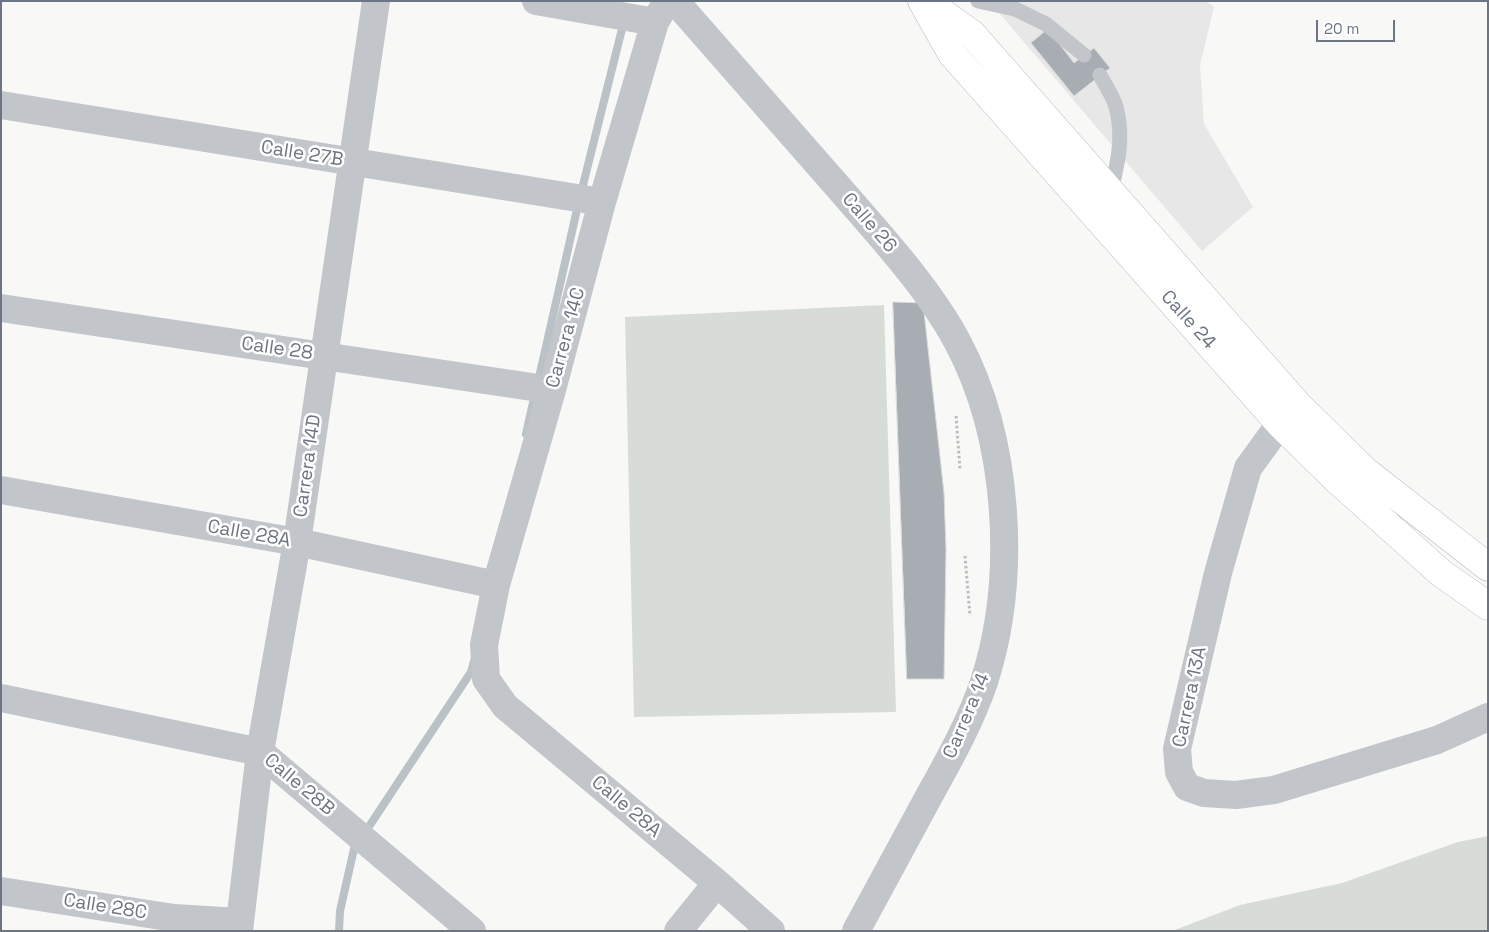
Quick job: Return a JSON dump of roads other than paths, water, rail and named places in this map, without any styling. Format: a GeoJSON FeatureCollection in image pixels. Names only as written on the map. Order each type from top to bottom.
{"type":"FeatureCollection","features":[{"type":"Feature","properties":{"kind":"main road","name":"Calle 24"},"geometry":{"type":"LineString","coordinates":[[922,1],[952,54],[1090,210],[1289,414],[1488,567]]}},
{"type":"Feature","properties":{"kind":"main road","name":"Calle 24"},"geometry":{"type":"LineString","coordinates":[[926,1],[972,34],[1111,191],[1289,414],[1335,478],[1441,573],[1488,606]]}},
{"type":"Feature","properties":{"kind":"street","name":"Carrera 14D"},"geometry":{"type":"LineString","coordinates":[[239,926],[260,752],[297,542],[376,1]]}},
{"type":"Feature","properties":{"kind":"street"},"geometry":{"type":"LineString","coordinates":[[536,1],[661,11]]}},
{"type":"Feature","properties":{"kind":"street","name":"Calle 26"},"geometry":{"type":"LineString","coordinates":[[675,1],[888,244],[957,339],[977,382],[992,432],[1001,480]]}},
{"type":"Feature","properties":{"kind":"street","name":"Carrera 14C"},"geometry":{"type":"LineString","coordinates":[[486,679],[484,645],[496,584],[552,390],[602,202],[661,11]]}},
{"type":"Feature","properties":{"kind":"street","name":"Calle 27B"},"geometry":{"type":"LineString","coordinates":[[1,105],[602,202]]}},
{"type":"Feature","properties":{"kind":"street","name":"Calle 28"},"geometry":{"type":"LineString","coordinates":[[1,308],[552,390]]}},
{"type":"Feature","properties":{"kind":"street","name":"Carrera 13A"},"geometry":{"type":"LineString","coordinates":[[1289,414],[1248,468],[1218,573],[1177,750],[1179,772],[1187,787],[1204,793],[1236,795],[1274,790],[1437,740],[1488,717]]}},
{"type":"Feature","properties":{"kind":"street","name":"Carrera 14"},"geometry":{"type":"LineString","coordinates":[[856,931],[962,736],[984,682],[997,632],[1003,576],[1004,523],[1001,480]]}},
{"type":"Feature","properties":{"kind":"street","name":"Calle 28A"},"geometry":{"type":"LineString","coordinates":[[1,490],[297,542],[496,584]]}},
{"type":"Feature","properties":{"kind":"street","name":"Calle 28A"},"geometry":{"type":"LineString","coordinates":[[486,679],[505,706],[771,931]]}},
{"type":"Feature","properties":{"kind":"street","name":"Calle 28B"},"geometry":{"type":"LineString","coordinates":[[1,698],[260,752],[472,931]]}},
{"type":"Feature","properties":{"kind":"street"},"geometry":{"type":"LineString","coordinates":[[678,931],[716,883]]}},
{"type":"Feature","properties":{"kind":"street","name":"Calle 28C"},"geometry":{"type":"LineString","coordinates":[[1,891],[171,924],[239,926]]}},
{"type":"Feature","properties":{"kind":"lane"},"geometry":{"type":"LineString","coordinates":[[978,1],[1015,10],[1046,24],[1084,55]]}},
{"type":"Feature","properties":{"kind":"lane"},"geometry":{"type":"LineString","coordinates":[[1090,210],[1111,191],[1119,160],[1120,132],[1115,106],[1100,75]]}},
{"type":"Feature","properties":{"kind":"waterway"},"geometry":{"type":"LineString","coordinates":[[582,189],[624,21]]}},
{"type":"Feature","properties":{"kind":"waterway"},"geometry":{"type":"LineString","coordinates":[[538,382],[578,205]]}},
{"type":"Feature","properties":{"kind":"waterway"},"geometry":{"type":"LineString","coordinates":[[526,434],[535,394]]}},
{"type":"Feature","properties":{"kind":"waterway"},"geometry":{"type":"LineString","coordinates":[[370,825],[471,672],[474,661]]}},
{"type":"Feature","properties":{"kind":"waterway"},"geometry":{"type":"LineString","coordinates":[[339,931],[340,911],[354,849]]}}]}
